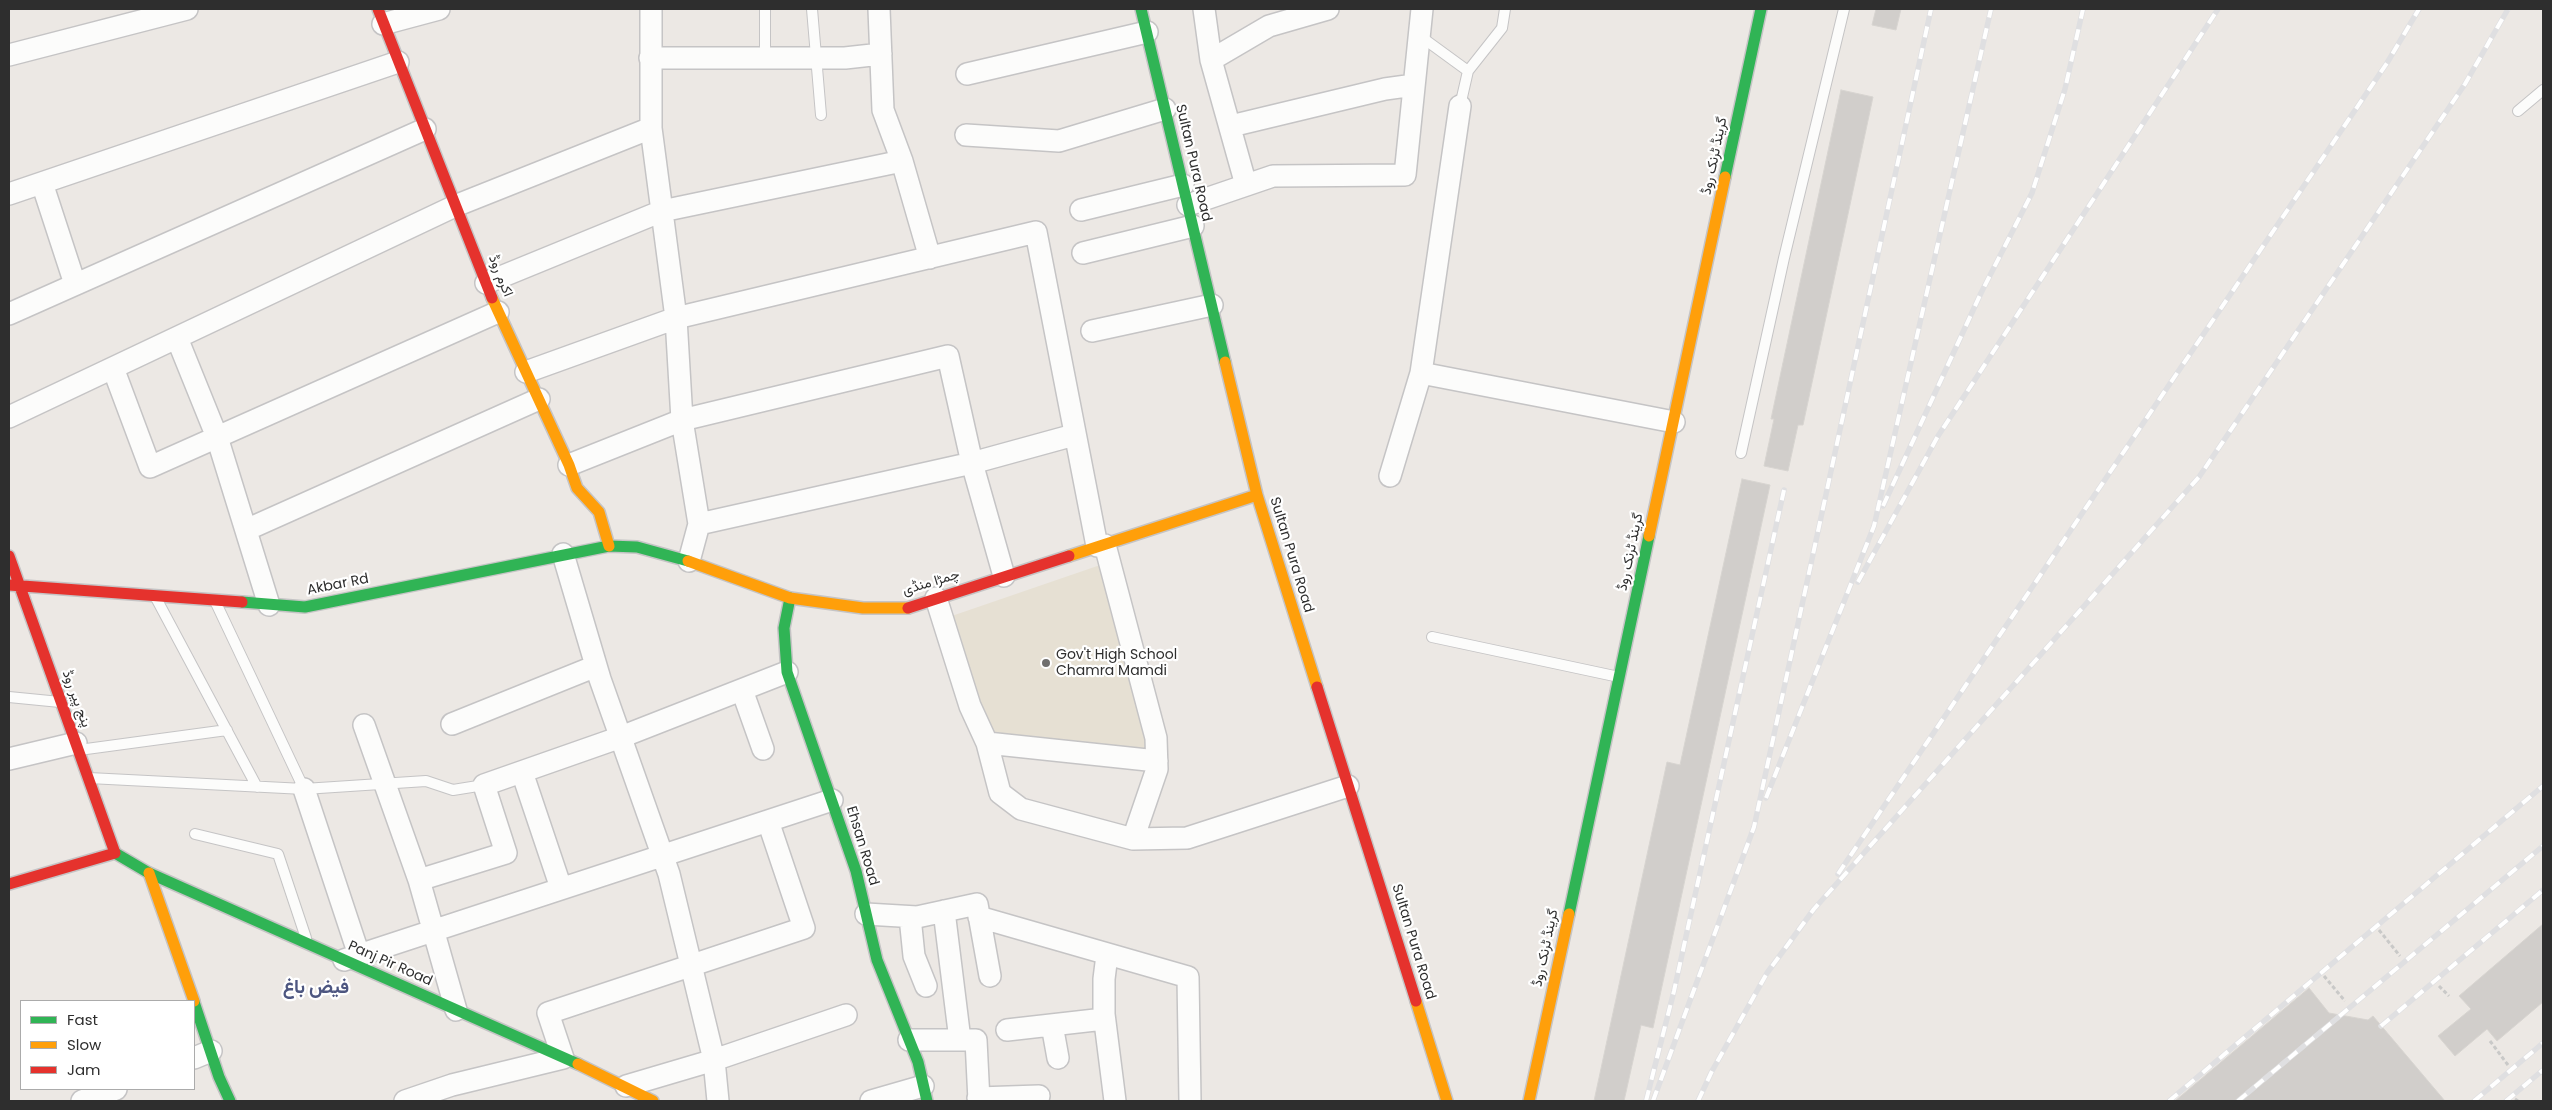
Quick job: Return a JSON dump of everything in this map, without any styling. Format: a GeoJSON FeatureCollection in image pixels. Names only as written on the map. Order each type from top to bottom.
{"type":"FeatureCollection","features":[{"type":"Feature","properties":{"kind":"main road","name":"Sultan Pura Road"},"geometry":{"type":"LineString","coordinates":[[1141,9],[1257,495],[1447,1101]]}},
{"type":"Feature","properties":{"kind":"main road","name":"گرینڈ ٹرنک روڈ"},"geometry":{"type":"LineString","coordinates":[[1529,1101],[1761,9]]}},
{"type":"Feature","properties":{"kind":"main road","name":"اکرم روڈ"},"geometry":{"type":"LineString","coordinates":[[381,16],[498,312],[569,465],[577,488],[599,512],[609,546]]}},
{"type":"Feature","properties":{"kind":"main road","name":"چمڑا منڈی"},"geometry":{"type":"LineString","coordinates":[[609,546],[637,547],[689,561],[790,598],[863,608],[908,608],[1257,495]]}},
{"type":"Feature","properties":{"kind":"main road","name":"Akbar Rd"},"geometry":{"type":"LineString","coordinates":[[14,585],[305,607],[609,546]]}},
{"type":"Feature","properties":{"kind":"main road","name":"پنج پیر روڈ"},"geometry":{"type":"LineString","coordinates":[[9,556],[14,585],[61,702],[115,853]]}},
{"type":"Feature","properties":{"kind":"main road","name":"Ehsan Road"},"geometry":{"type":"LineString","coordinates":[[790,598],[784,628],[787,672],[856,871],[877,960],[918,1062],[925,1093]]}},
{"type":"Feature","properties":{"kind":"main road","name":"Panj Pir Road"},"geometry":{"type":"LineString","coordinates":[[115,853],[149,873],[308,944],[351,957],[456,1010],[626,1086],[653,1101]]}},
{"type":"Feature","properties":{"kind":"main road"},"geometry":{"type":"LineString","coordinates":[[9,884],[115,853]]}},
{"type":"Feature","properties":{"kind":"main road"},"geometry":{"type":"LineString","coordinates":[[149,873],[194,1000]]}},
{"type":"Feature","properties":{"kind":"main road"},"geometry":{"type":"LineString","coordinates":[[195,1008],[202,1055],[230,1101]]}},
{"type":"Feature","properties":{"kind":"street"},"geometry":{"type":"LineString","coordinates":[[381,16],[439,9]]}},
{"type":"Feature","properties":{"kind":"street"},"geometry":{"type":"LineString","coordinates":[[651,9],[651,128],[676,318],[682,420],[699,524],[689,561]]}},
{"type":"Feature","properties":{"kind":"street"},"geometry":{"type":"LineString","coordinates":[[879,9],[884,110],[902,161],[930,258]]}},
{"type":"Feature","properties":{"kind":"street"},"geometry":{"type":"LineString","coordinates":[[1204,9],[1211,60],[1246,185]]}},
{"type":"Feature","properties":{"kind":"street"},"geometry":{"type":"LineString","coordinates":[[1211,60],[1269,26],[1328,9]]}},
{"type":"Feature","properties":{"kind":"street"},"geometry":{"type":"LineString","coordinates":[[1081,210],[1246,185],[1273,176],[1405,174],[1422,9]]}},
{"type":"Feature","properties":{"kind":"street"},"geometry":{"type":"LineString","coordinates":[[9,55],[178,10]]}},
{"type":"Feature","properties":{"kind":"street"},"geometry":{"type":"LineString","coordinates":[[967,74],[1147,32]]}},
{"type":"Feature","properties":{"kind":"street"},"geometry":{"type":"LineString","coordinates":[[650,58],[815,58],[881,54]]}},
{"type":"Feature","properties":{"kind":"street"},"geometry":{"type":"LineString","coordinates":[[9,194],[398,62]]}},
{"type":"Feature","properties":{"kind":"street"},"geometry":{"type":"LineString","coordinates":[[1231,126],[1385,89],[1414,85]]}},
{"type":"Feature","properties":{"kind":"street"},"geometry":{"type":"LineString","coordinates":[[1390,476],[1421,373],[1460,106]]}},
{"type":"Feature","properties":{"kind":"street"},"geometry":{"type":"LineString","coordinates":[[966,135],[1059,141],[1165,109]]}},
{"type":"Feature","properties":{"kind":"street"},"geometry":{"type":"LineString","coordinates":[[9,416],[456,206],[651,128]]}},
{"type":"Feature","properties":{"kind":"street"},"geometry":{"type":"LineString","coordinates":[[9,314],[425,129]]}},
{"type":"Feature","properties":{"kind":"street"},"geometry":{"type":"LineString","coordinates":[[486,283],[662,211],[902,161]]}},
{"type":"Feature","properties":{"kind":"street"},"geometry":{"type":"LineString","coordinates":[[42,183],[75,284]]}},
{"type":"Feature","properties":{"kind":"street"},"geometry":{"type":"LineString","coordinates":[[1083,253],[1193,226]]}},
{"type":"Feature","properties":{"kind":"street"},"geometry":{"type":"LineString","coordinates":[[526,372],[676,318],[1036,232],[1074,435],[1101,545],[1156,738],[1157,769],[1133,839]]}},
{"type":"Feature","properties":{"kind":"street"},"geometry":{"type":"LineString","coordinates":[[1092,331],[1212,305]]}},
{"type":"Feature","properties":{"kind":"street"},"geometry":{"type":"LineString","coordinates":[[113,368],[150,467],[498,312]]}},
{"type":"Feature","properties":{"kind":"street"},"geometry":{"type":"LineString","coordinates":[[177,338],[217,437],[269,605]]}},
{"type":"Feature","properties":{"kind":"street"},"geometry":{"type":"LineString","coordinates":[[569,465],[682,420],[948,356],[972,463],[1004,576]]}},
{"type":"Feature","properties":{"kind":"street"},"geometry":{"type":"LineString","coordinates":[[1421,373],[1674,422]]}},
{"type":"Feature","properties":{"kind":"street"},"geometry":{"type":"LineString","coordinates":[[246,530],[539,399]]}},
{"type":"Feature","properties":{"kind":"street"},"geometry":{"type":"LineString","coordinates":[[699,524],[972,463],[1074,435]]}},
{"type":"Feature","properties":{"kind":"street"},"geometry":{"type":"LineString","coordinates":[[562,554],[596,666],[663,855],[714,1060],[718,1101]]}},
{"type":"Feature","properties":{"kind":"street"},"geometry":{"type":"LineString","coordinates":[[936,598],[970,706],[987,743],[1000,793],[1021,809],[1133,839],[1187,838],[1348,786]]}},
{"type":"Feature","properties":{"kind":"street"},"geometry":{"type":"LineString","coordinates":[[452,724],[596,666]]}},
{"type":"Feature","properties":{"kind":"street"},"geometry":{"type":"LineString","coordinates":[[419,880],[506,853],[484,785],[621,737],[787,672]]}},
{"type":"Feature","properties":{"kind":"street"},"geometry":{"type":"LineString","coordinates":[[742,690],[762,749]]}},
{"type":"Feature","properties":{"kind":"street"},"geometry":{"type":"LineString","coordinates":[[364,724],[387,784],[419,880],[456,1010]]}},
{"type":"Feature","properties":{"kind":"street"},"geometry":{"type":"LineString","coordinates":[[987,743],[1156,761]]}},
{"type":"Feature","properties":{"kind":"street"},"geometry":{"type":"LineString","coordinates":[[9,759],[77,747]]}},
{"type":"Feature","properties":{"kind":"street"},"geometry":{"type":"LineString","coordinates":[[522,772],[561,888]]}},
{"type":"Feature","properties":{"kind":"street"},"geometry":{"type":"LineString","coordinates":[[304,789],[351,957],[832,800]]}},
{"type":"Feature","properties":{"kind":"street"},"geometry":{"type":"LineString","coordinates":[[405,1101],[452,1085],[564,1058],[548,1013],[804,928],[768,821]]}},
{"type":"Feature","properties":{"kind":"street"},"geometry":{"type":"LineString","coordinates":[[866,914],[910,917],[977,904],[990,976]]}},
{"type":"Feature","properties":{"kind":"street"},"geometry":{"type":"LineString","coordinates":[[944,911],[960,1040]]}},
{"type":"Feature","properties":{"kind":"street"},"geometry":{"type":"LineString","coordinates":[[979,916],[1107,955],[1188,977],[1190,1101]]}},
{"type":"Feature","properties":{"kind":"street"},"geometry":{"type":"LineString","coordinates":[[910,917],[914,956],[926,986]]}},
{"type":"Feature","properties":{"kind":"street"},"geometry":{"type":"LineString","coordinates":[[1107,955],[1104,979],[1104,1019],[1115,1101]]}},
{"type":"Feature","properties":{"kind":"street"},"geometry":{"type":"LineString","coordinates":[[626,1086],[714,1060],[846,1015]]}},
{"type":"Feature","properties":{"kind":"street"},"geometry":{"type":"LineString","coordinates":[[1007,1030],[1104,1019]]}},
{"type":"Feature","properties":{"kind":"street"},"geometry":{"type":"LineString","coordinates":[[1052,1025],[1058,1058]]}},
{"type":"Feature","properties":{"kind":"street"},"geometry":{"type":"LineString","coordinates":[[909,1040],[976,1040],[979,1100],[1039,1096]]}},
{"type":"Feature","properties":{"kind":"street"},"geometry":{"type":"LineString","coordinates":[[82,1101],[113,1090]]}},
{"type":"Feature","properties":{"kind":"street"},"geometry":{"type":"LineString","coordinates":[[870,1101],[925,1093]]}},
{"type":"Feature","properties":{"kind":"lane"},"geometry":{"type":"LineString","coordinates":[[765,9],[765,57]]}},
{"type":"Feature","properties":{"kind":"lane"},"geometry":{"type":"LineString","coordinates":[[812,9],[820,115]]}},
{"type":"Feature","properties":{"kind":"lane"},"geometry":{"type":"LineString","coordinates":[[1460,106],[1468,71],[1502,28],[1505,9]]}},
{"type":"Feature","properties":{"kind":"lane"},"geometry":{"type":"LineString","coordinates":[[1742,452],[1784,258],[1844,9]]}},
{"type":"Feature","properties":{"kind":"lane"},"geometry":{"type":"LineString","coordinates":[[1420,36],[1468,71]]}},
{"type":"Feature","properties":{"kind":"lane"},"geometry":{"type":"LineString","coordinates":[[2518,111],[2543,90]]}},
{"type":"Feature","properties":{"kind":"lane"},"geometry":{"type":"LineString","coordinates":[[155,596],[257,787]]}},
{"type":"Feature","properties":{"kind":"lane"},"geometry":{"type":"LineString","coordinates":[[214,600],[304,789]]}},
{"type":"Feature","properties":{"kind":"lane"},"geometry":{"type":"LineString","coordinates":[[1432,637],[1619,677]]}},
{"type":"Feature","properties":{"kind":"lane"},"geometry":{"type":"LineString","coordinates":[[9,697],[61,702]]}},
{"type":"Feature","properties":{"kind":"lane"},"geometry":{"type":"LineString","coordinates":[[77,747],[227,730]]}},
{"type":"Feature","properties":{"kind":"lane"},"geometry":{"type":"LineString","coordinates":[[88,778],[304,789],[426,781],[453,790],[484,785]]}},
{"type":"Feature","properties":{"kind":"lane"},"geometry":{"type":"LineString","coordinates":[[196,834],[278,854],[308,944]]}},
{"type":"Feature","properties":{"kind":"path"},"geometry":{"type":"LineString","coordinates":[[2379,930],[2400,956]]}},
{"type":"Feature","properties":{"kind":"path"},"geometry":{"type":"LineString","coordinates":[[2324,976],[2345,1001]]}},
{"type":"Feature","properties":{"kind":"path"},"geometry":{"type":"LineString","coordinates":[[2439,986],[2449,996]]}},
{"type":"Feature","properties":{"kind":"path"},"geometry":{"type":"LineString","coordinates":[[2490,1041],[2508,1065]]}},
{"type":"Feature","properties":{"kind":"shaded area","name":"Gov't High School Chamra Mamdi"},"geometry":{"type":"Polygon","coordinates":[[[1109,562],[1157,761],[987,743],[943,619],[1109,562]]]}},
{"type":"Feature","properties":{"kind":"building"},"geometry":{"type":"Polygon","coordinates":[[[1876,9],[1901,9],[1896,30],[1872,25],[1876,9]]]}},
{"type":"Feature","properties":{"kind":"building"},"geometry":{"type":"Polygon","coordinates":[[[1841,90],[1873,97],[1803,425],[1798,425],[1788,471],[1764,466],[1774,419],[1771,419],[1841,90]]]}},
{"type":"Feature","properties":{"kind":"building"},"geometry":{"type":"Polygon","coordinates":[[[1742,479],[1770,485],[1653,1028],[1641,1025],[1624,1101],[1594,1101],[1667,762],[1680,765],[1742,479]]]}},
{"type":"Feature","properties":{"kind":"building"},"geometry":{"type":"Polygon","coordinates":[[[2543,924],[2543,1002],[2497,1041],[2487,1029],[2455,1056],[2438,1036],[2471,1009],[2459,996],[2543,924]]]}},
{"type":"Feature","properties":{"kind":"building"},"geometry":{"type":"Polygon","coordinates":[[[2309,988],[2329,1013],[2368,1020],[2373,1016],[2445,1101],[2175,1101],[2309,988]]]}},
{"type":"Feature","properties":{"kind":"railway"},"geometry":{"type":"LineString","coordinates":[[1653,1101],[1754,827],[1931,9]]}},
{"type":"Feature","properties":{"kind":"railway"},"geometry":{"type":"LineString","coordinates":[[1766,798],[1874,526],[1991,9]]}},
{"type":"Feature","properties":{"kind":"railway"},"geometry":{"type":"LineString","coordinates":[[1883,506],[1981,293],[2032,193],[2065,89],[2083,9]]}},
{"type":"Feature","properties":{"kind":"railway"},"geometry":{"type":"LineString","coordinates":[[1858,582],[1938,436],[2218,9]]}},
{"type":"Feature","properties":{"kind":"railway"},"geometry":{"type":"LineString","coordinates":[[1838,874],[2387,63],[2419,9]]}},
{"type":"Feature","properties":{"kind":"railway"},"geometry":{"type":"LineString","coordinates":[[1698,1101],[1712,1071],[1767,973],[1814,909],[2199,477],[2465,84],[2508,9]]}},
{"type":"Feature","properties":{"kind":"railway"},"geometry":{"type":"LineString","coordinates":[[1646,1101],[1674,991],[1784,490]]}},
{"type":"Feature","properties":{"kind":"railway"},"geometry":{"type":"LineString","coordinates":[[2169,1101],[2543,786]]}},
{"type":"Feature","properties":{"kind":"railway"},"geometry":{"type":"LineString","coordinates":[[2238,1101],[2543,846]]}},
{"type":"Feature","properties":{"kind":"railway"},"geometry":{"type":"LineString","coordinates":[[2381,1026],[2543,890]]}},
{"type":"Feature","properties":{"kind":"railway"},"geometry":{"type":"LineString","coordinates":[[2474,1101],[2543,1043]]}},
{"type":"Feature","properties":{"kind":"railway"},"geometry":{"type":"LineString","coordinates":[[2506,1101],[2543,1070]]}},
{"type":"Feature","properties":{"kind":"traffic: fast"},"geometry":{"type":"LineString","coordinates":[[1141,9],[1225,362]]}},
{"type":"Feature","properties":{"kind":"traffic: fast"},"geometry":{"type":"LineString","coordinates":[[1725,177],[1761,9]]}},
{"type":"Feature","properties":{"kind":"traffic: fast"},"geometry":{"type":"LineString","coordinates":[[1569,914],[1649,536]]}},
{"type":"Feature","properties":{"kind":"traffic: fast"},"geometry":{"type":"LineString","coordinates":[[242,602],[305,607],[609,546],[637,547],[688,561]]}},
{"type":"Feature","properties":{"kind":"traffic: fast"},"geometry":{"type":"LineString","coordinates":[[790,598],[784,628],[787,672],[856,871],[877,960],[918,1062],[927,1101]]}},
{"type":"Feature","properties":{"kind":"traffic: fast"},"geometry":{"type":"LineString","coordinates":[[115,853],[149,873],[578,1064]]}},
{"type":"Feature","properties":{"kind":"traffic: fast"},"geometry":{"type":"LineString","coordinates":[[195,1005],[219,1077],[230,1101]]}},
{"type":"Feature","properties":{"kind":"traffic: slow"},"geometry":{"type":"LineString","coordinates":[[1649,536],[1725,177]]}},
{"type":"Feature","properties":{"kind":"traffic: slow"},"geometry":{"type":"LineString","coordinates":[[492,298],[569,465],[577,488],[599,512],[609,546]]}},
{"type":"Feature","properties":{"kind":"traffic: slow"},"geometry":{"type":"LineString","coordinates":[[1225,362],[1257,495],[1317,687]]}},
{"type":"Feature","properties":{"kind":"traffic: slow"},"geometry":{"type":"LineString","coordinates":[[1069,556],[1257,495]]}},
{"type":"Feature","properties":{"kind":"traffic: slow"},"geometry":{"type":"LineString","coordinates":[[688,561],[790,598],[863,608],[908,608]]}},
{"type":"Feature","properties":{"kind":"traffic: slow"},"geometry":{"type":"LineString","coordinates":[[149,873],[194,1000]]}},
{"type":"Feature","properties":{"kind":"traffic: slow"},"geometry":{"type":"LineString","coordinates":[[1529,1101],[1569,914]]}},
{"type":"Feature","properties":{"kind":"traffic: slow"},"geometry":{"type":"LineString","coordinates":[[1416,1001],[1447,1101]]}},
{"type":"Feature","properties":{"kind":"traffic: slow"},"geometry":{"type":"LineString","coordinates":[[578,1064],[653,1101]]}},
{"type":"Feature","properties":{"kind":"traffic: jam"},"geometry":{"type":"LineString","coordinates":[[378,9],[492,298]]}},
{"type":"Feature","properties":{"kind":"traffic: jam"},"geometry":{"type":"LineString","coordinates":[[9,556],[115,853]]}},
{"type":"Feature","properties":{"kind":"traffic: jam"},"geometry":{"type":"LineString","coordinates":[[908,608],[1069,556]]}},
{"type":"Feature","properties":{"kind":"traffic: jam"},"geometry":{"type":"LineString","coordinates":[[9,585],[242,602]]}},
{"type":"Feature","properties":{"kind":"traffic: jam"},"geometry":{"type":"LineString","coordinates":[[1317,687],[1416,1001]]}},
{"type":"Feature","properties":{"kind":"traffic: jam"},"geometry":{"type":"LineString","coordinates":[[9,884],[115,853]]}},
{"type":"Feature","properties":{"kind":"place","name":"Gov't High School Chamra Mamdi"},"geometry":{"type":"Point","coordinates":[1046,663]}},
{"type":"Feature","properties":{"kind":"district","name":"فیض باغ"},"geometry":{"type":"Point","coordinates":[316,988]}}]}
